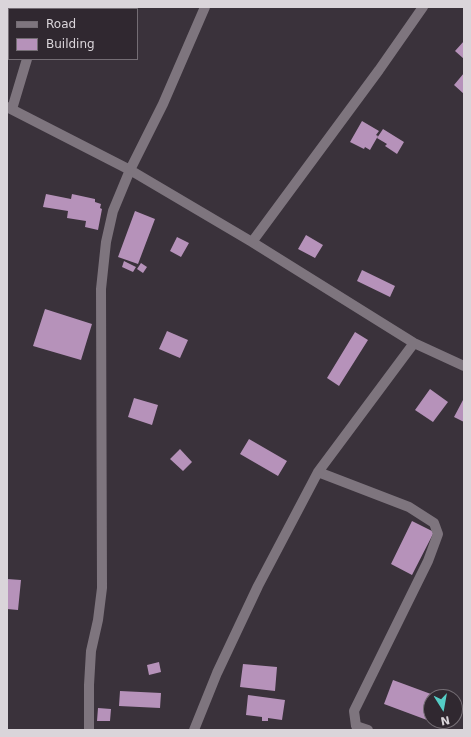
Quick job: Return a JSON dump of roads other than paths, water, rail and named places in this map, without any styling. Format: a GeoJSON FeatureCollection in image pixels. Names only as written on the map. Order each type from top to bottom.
{"type":"FeatureCollection","features":[{"type":"Feature","properties":{"kind":"street"},"geometry":{"type":"LineString","coordinates":[[89,730],[89,685],[92,651],[102,588],[101,289],[106,242],[113,211],[130,170],[163,104],[205,7]]}},
{"type":"Feature","properties":{"kind":"street"},"geometry":{"type":"LineString","coordinates":[[252,242],[379,70],[423,7]]}},
{"type":"Feature","properties":{"kind":"street"},"geometry":{"type":"LineString","coordinates":[[27,60],[9,108],[130,170],[252,242],[414,343],[464,366]]}},
{"type":"Feature","properties":{"kind":"street"},"geometry":{"type":"LineString","coordinates":[[194,730],[217,673],[258,586],[318,472],[414,343]]}},
{"type":"Feature","properties":{"kind":"street"},"geometry":{"type":"LineString","coordinates":[[318,472],[409,507],[434,522],[438,534],[428,561],[354,711],[356,726],[368,730]]}}]}
